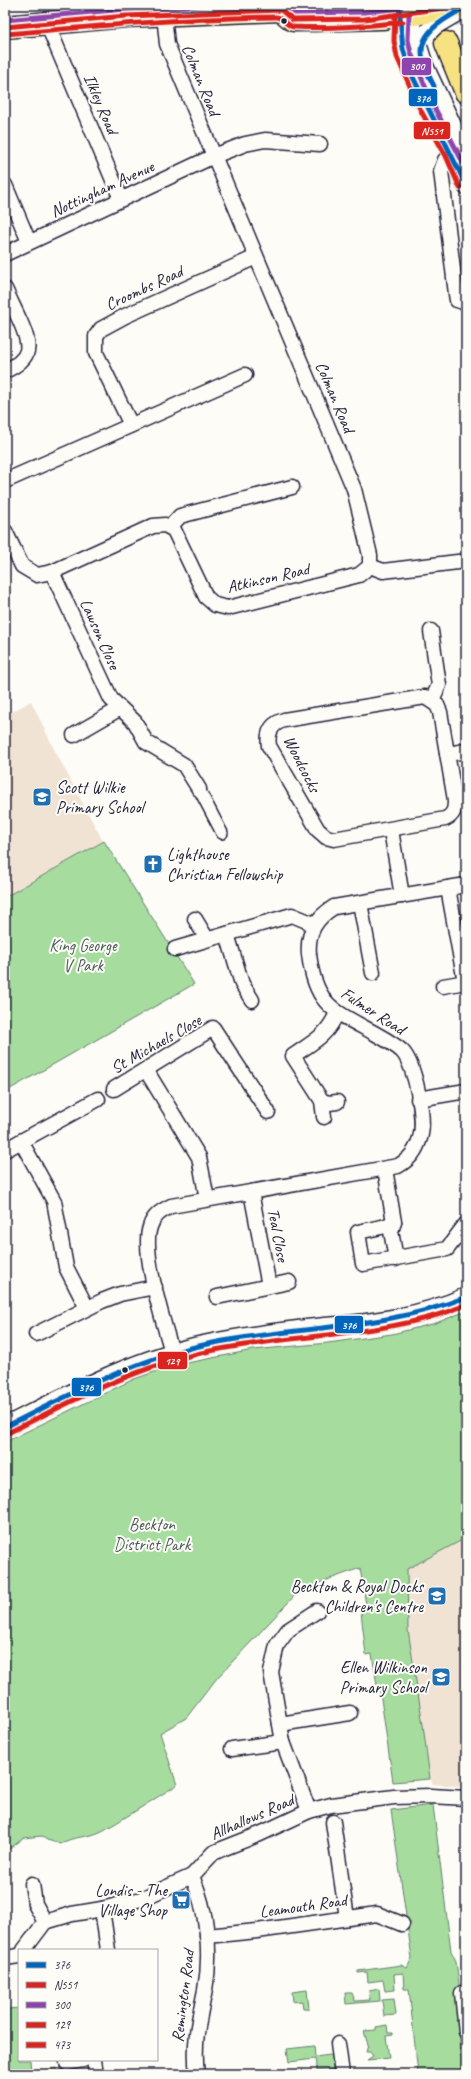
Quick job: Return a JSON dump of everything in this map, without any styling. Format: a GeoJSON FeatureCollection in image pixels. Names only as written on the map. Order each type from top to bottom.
{"type":"FeatureCollection","features":[{"type":"Feature","properties":{"kind":"main road"},"geometry":{"type":"LineString","coordinates":[[5,27],[284,8],[293,20],[364,19],[419,21],[465,6]]}},
{"type":"Feature","properties":{"kind":"main road"},"geometry":{"type":"LineString","coordinates":[[419,21],[466,92]]}},
{"type":"Feature","properties":{"kind":"street","name":"Colman Road"},"geometry":{"type":"LineString","coordinates":[[164,15],[167,44],[354,489],[370,555],[370,566]]}},
{"type":"Feature","properties":{"kind":"street"},"geometry":{"type":"LineString","coordinates":[[419,21],[422,57]]}},
{"type":"Feature","properties":{"kind":"street"},"geometry":{"type":"LineString","coordinates":[[419,21],[412,27],[459,154],[466,185]]}},
{"type":"Feature","properties":{"kind":"street"},"geometry":{"type":"LineString","coordinates":[[419,21],[401,40],[404,55],[427,108],[459,154]]}},
{"type":"Feature","properties":{"kind":"street","name":"Ilkley Road"},"geometry":{"type":"LineString","coordinates":[[50,23],[51,33],[121,199]]}},
{"type":"Feature","properties":{"kind":"street"},"geometry":{"type":"LineString","coordinates":[[214,156],[245,144],[265,140],[320,144]]}},
{"type":"Feature","properties":{"kind":"street"},"geometry":{"type":"LineString","coordinates":[[459,154],[445,160],[441,171],[457,300],[466,303]]}},
{"type":"Feature","properties":{"kind":"street","name":"Nottingham Avenue"},"geometry":{"type":"LineString","coordinates":[[5,254],[214,156]]}},
{"type":"Feature","properties":{"kind":"street"},"geometry":{"type":"LineString","coordinates":[[5,185],[29,242]]}},
{"type":"Feature","properties":{"kind":"street","name":"Croombs Road"},"geometry":{"type":"LineString","coordinates":[[131,425],[96,353],[94,345],[96,336],[101,329],[125,316],[256,257]]}},
{"type":"Feature","properties":{"kind":"street"},"geometry":{"type":"LineString","coordinates":[[5,289],[26,335],[28,348],[24,358],[18,364],[5,371]]}},
{"type":"Feature","properties":{"kind":"street"},"geometry":{"type":"LineString","coordinates":[[5,481],[245,375]]}},
{"type":"Feature","properties":{"kind":"street"},"geometry":{"type":"LineString","coordinates":[[5,531],[19,561],[27,570],[38,575],[52,572],[153,526],[165,525],[170,527],[180,516],[292,487]]}},
{"type":"Feature","properties":{"kind":"street","name":"Atkinson Road"},"geometry":{"type":"LineString","coordinates":[[170,527],[174,530],[206,597],[215,606],[228,608],[359,575],[370,566]]}},
{"type":"Feature","properties":{"kind":"street"},"geometry":{"type":"LineString","coordinates":[[370,566],[383,571],[466,562]]}},
{"type":"Feature","properties":{"kind":"street","name":"Lawson Close"},"geometry":{"type":"LineString","coordinates":[[52,572],[103,685],[111,699],[135,722],[146,742],[184,765],[199,789]]}},
{"type":"Feature","properties":{"kind":"street"},"geometry":{"type":"LineString","coordinates":[[431,631],[439,685],[432,700]]}},
{"type":"Feature","properties":{"kind":"street","name":"Woodcocks"},"geometry":{"type":"LineString","coordinates":[[425,697],[432,700],[437,705],[440,712],[455,800],[455,809],[451,816],[445,819],[391,830],[334,839],[326,837],[318,830],[269,746],[269,733],[276,722],[425,697]]}},
{"type":"Feature","properties":{"kind":"street"},"geometry":{"type":"LineString","coordinates":[[74,735],[120,709]]}},
{"type":"Feature","properties":{"kind":"street"},"geometry":{"type":"LineString","coordinates":[[447,754],[466,751]]}},
{"type":"Feature","properties":{"kind":"street"},"geometry":{"type":"LineString","coordinates":[[199,789],[222,833]]}},
{"type":"Feature","properties":{"kind":"street"},"geometry":{"type":"LineString","coordinates":[[391,830],[402,896]]}},
{"type":"Feature","properties":{"kind":"street","name":"Fulmer Road"},"geometry":{"type":"LineString","coordinates":[[172,1352],[155,1288],[147,1246],[147,1236],[154,1217],[171,1206],[385,1169],[408,1159],[416,1149],[421,1136],[422,1124],[413,1071],[403,1052],[392,1043],[338,1013],[321,998],[311,971],[308,941],[314,924],[322,914],[334,907],[466,885]]}},
{"type":"Feature","properties":{"kind":"street"},"geometry":{"type":"LineString","coordinates":[[443,986],[465,982],[448,888]]}},
{"type":"Feature","properties":{"kind":"street","name":"Fulmer Road"},"geometry":{"type":"LineString","coordinates":[[360,902],[373,973]]}},
{"type":"Feature","properties":{"kind":"street"},"geometry":{"type":"LineString","coordinates":[[175,948],[292,915],[301,917],[314,924]]}},
{"type":"Feature","properties":{"kind":"street"},"geometry":{"type":"LineString","coordinates":[[195,919],[207,939]]}},
{"type":"Feature","properties":{"kind":"street"},"geometry":{"type":"LineString","coordinates":[[227,934],[242,984],[252,1000]]}},
{"type":"Feature","properties":{"kind":"street"},"geometry":{"type":"LineString","coordinates":[[324,1117],[322,1101],[293,1056],[325,1034],[330,1029],[338,1013]]}},
{"type":"Feature","properties":{"kind":"street","name":"St Michaels Close"},"geometry":{"type":"LineString","coordinates":[[114,1089],[213,1028],[268,1112]]}},
{"type":"Feature","properties":{"kind":"street"},"geometry":{"type":"LineString","coordinates":[[146,1070],[199,1157],[206,1199]]}},
{"type":"Feature","properties":{"kind":"street"},"geometry":{"type":"LineString","coordinates":[[418,1099],[466,1091]]}},
{"type":"Feature","properties":{"kind":"street"},"geometry":{"type":"LineString","coordinates":[[5,1150],[98,1098]]}},
{"type":"Feature","properties":{"kind":"street"},"geometry":{"type":"LineString","coordinates":[[322,1101],[329,1103],[337,1102]]}},
{"type":"Feature","properties":{"kind":"street"},"geometry":{"type":"LineString","coordinates":[[21,1141],[54,1201],[66,1267],[87,1308]]}},
{"type":"Feature","properties":{"kind":"street"},"geometry":{"type":"LineString","coordinates":[[385,1169],[394,1222],[391,1231],[396,1258]]}},
{"type":"Feature","properties":{"kind":"street","name":"Teal Close"},"geometry":{"type":"LineString","coordinates":[[252,1192],[269,1286]]}},
{"type":"Feature","properties":{"kind":"street"},"geometry":{"type":"LineString","coordinates":[[394,1222],[386,1226],[358,1232],[364,1264],[447,1249],[466,1224]]}},
{"type":"Feature","properties":{"kind":"street","name":"Teal Close"},"geometry":{"type":"LineString","coordinates":[[217,1296],[289,1282]]}},
{"type":"Feature","properties":{"kind":"street"},"geometry":{"type":"LineString","coordinates":[[36,1334],[87,1308],[120,1294],[155,1288]]}},
{"type":"Feature","properties":{"kind":"street"},"geometry":{"type":"LineString","coordinates":[[5,1427],[125,1369],[172,1352],[242,1338],[369,1324],[445,1306],[466,1297]]}},
{"type":"Feature","properties":{"kind":"street"},"geometry":{"type":"LineString","coordinates":[[309,1811],[283,1742],[271,1672],[278,1645],[288,1630],[317,1611]]}},
{"type":"Feature","properties":{"kind":"street"},"geometry":{"type":"LineString","coordinates":[[280,1724],[350,1713]]}},
{"type":"Feature","properties":{"kind":"street"},"geometry":{"type":"LineString","coordinates":[[232,1749],[283,1742]]}},
{"type":"Feature","properties":{"kind":"street","name":"Allhallows Road"},"geometry":{"type":"LineString","coordinates":[[45,1922],[72,1914],[102,1909],[141,1899],[192,1876],[218,1851],[260,1834],[309,1811],[331,1804],[394,1797],[431,1796],[466,1798]]}},
{"type":"Feature","properties":{"kind":"street"},"geometry":{"type":"LineString","coordinates":[[333,1822],[347,1918]]}},
{"type":"Feature","properties":{"kind":"street","name":"Remington Road"},"geometry":{"type":"LineString","coordinates":[[192,1876],[202,1903],[207,1936],[205,1985],[196,2030],[194,2055],[197,2074]]}},
{"type":"Feature","properties":{"kind":"street"},"geometry":{"type":"LineString","coordinates":[[25,1949],[45,1922],[35,1904],[32,1884]]}},
{"type":"Feature","properties":{"kind":"street"},"geometry":{"type":"LineString","coordinates":[[102,1909],[108,1949]]}},
{"type":"Feature","properties":{"kind":"street","name":"Leamouth Road"},"geometry":{"type":"LineString","coordinates":[[207,1936],[257,1931],[377,1914],[402,1924]]}},
{"type":"Feature","properties":{"kind":"street"},"geometry":{"type":"LineString","coordinates":[[5,1958],[18,1956]]}},
{"type":"Feature","properties":{"kind":"street"},"geometry":{"type":"LineString","coordinates":[[462,1993],[466,2032]]}},
{"type":"Feature","properties":{"kind":"street"},"geometry":{"type":"LineString","coordinates":[[338,2044],[342,2074]]}},
{"type":"Feature","properties":{"kind":"street"},"geometry":{"type":"LineString","coordinates":[[67,2062],[75,2061]]}},
{"type":"Feature","properties":{"kind":"street"},"geometry":{"type":"LineString","coordinates":[[94,2061],[96,2074]]}},
{"type":"Feature","properties":{"kind":"shaded area","name":"Scott Wilkie Primary School"},"geometry":{"type":"Polygon","coordinates":[[[31,701],[56,753],[103,841],[5,897],[5,716],[31,701]]]}},
{"type":"Feature","properties":{"kind":"shaded area","name":"Ellen Wilkinson Primary School"},"geometry":{"type":"Polygon","coordinates":[[[466,1538],[466,1787],[433,1784],[430,1779],[408,1630],[407,1569],[466,1538]]]}},
{"type":"Feature","properties":{"kind":"green space","name":"King George V Park"},"geometry":{"type":"Polygon","coordinates":[[[104,841],[194,984],[5,1092],[5,897],[104,841]]]}},
{"type":"Feature","properties":{"kind":"green space","name":"Beckton District Park"},"geometry":{"type":"Polygon","coordinates":[[[466,1311],[466,1538],[407,1569],[408,1630],[430,1779],[393,1782],[379,1685],[377,1685],[372,1654],[366,1655],[361,1612],[367,1611],[360,1568],[300,1590],[217,1678],[186,1718],[160,1733],[177,1785],[102,1831],[92,1835],[65,1841],[61,1844],[47,1840],[41,1836],[24,1838],[5,1852],[5,1442],[134,1379],[172,1366],[253,1350],[328,1343],[392,1334],[436,1323],[466,1311]]]}},
{"type":"Feature","properties":{"kind":"green space"},"geometry":{"type":"Polygon","coordinates":[[[433,1805],[451,1951],[456,1961],[462,2008],[457,2009],[463,2074],[418,2074],[409,1989],[404,1989],[403,1973],[394,1974],[395,1990],[385,1991],[383,1980],[368,1982],[367,1972],[358,1973],[358,1971],[401,1965],[407,1968],[412,1958],[391,1810],[433,1805]]]}},
{"type":"Feature","properties":{"kind":"green space"},"geometry":{"type":"Polygon","coordinates":[[[5,1984],[8,2009],[18,2008],[18,2061],[30,2061],[31,2073],[56,2068],[57,2074],[5,2074],[5,1984]]]}},
{"type":"Feature","properties":{"kind":"green space"},"geometry":{"type":"Polygon","coordinates":[[[379,1989],[380,2001],[346,2004],[345,1993],[352,1993],[355,2001],[370,2000],[369,1991],[379,1989]]]}},
{"type":"Feature","properties":{"kind":"green space"},"geometry":{"type":"Polygon","coordinates":[[[307,1990],[309,2009],[303,2009],[302,2001],[293,2002],[292,1992],[307,1990]]]}},
{"type":"Feature","properties":{"kind":"green space"},"geometry":{"type":"Polygon","coordinates":[[[394,1999],[396,2015],[384,2016],[382,2000],[394,1999]]]}},
{"type":"Feature","properties":{"kind":"green space"},"geometry":{"type":"Polygon","coordinates":[[[387,2025],[388,2033],[393,2033],[393,2035],[386,2036],[389,2058],[367,2060],[373,2056],[370,2052],[366,2052],[368,2045],[364,2031],[376,2030],[376,2027],[387,2025]]]}},
{"type":"Feature","properties":{"kind":"green space"},"geometry":{"type":"Polygon","coordinates":[[[314,2046],[315,2057],[330,2055],[335,2058],[336,2069],[317,2071],[315,2059],[289,2062],[287,2049],[314,2046]]]}},
{"type":"Feature","properties":{"kind":"tunnel"},"geometry":{"type":"LineString","coordinates":[[459,5],[466,22]]}},
{"type":"Feature","properties":{"kind":"transit line","name":"300"},"geometry":{"type":"LineString","coordinates":[[5,20],[125,9],[211,5]]}},
{"type":"Feature","properties":{"kind":"transit line","name":"300"},"geometry":{"type":"LineString","coordinates":[[286,5],[295,13],[365,12],[401,8]]}},
{"type":"Feature","properties":{"kind":"transit line","name":"376"},"geometry":{"type":"LineString","coordinates":[[399,5],[403,49],[411,73],[466,185]]}},
{"type":"Feature","properties":{"kind":"transit line","name":"473"},"geometry":{"type":"LineString","coordinates":[[5,27],[126,16],[281,10],[293,20],[365,19],[465,5]]}},
{"type":"Feature","properties":{"kind":"transit line","name":"376"},"geometry":{"type":"LineString","coordinates":[[434,86],[426,71],[423,60],[422,50],[424,41],[434,27],[466,7]]}},
{"type":"Feature","properties":{"kind":"transit line","name":"N551"},"geometry":{"type":"LineString","coordinates":[[395,15],[394,41],[397,57],[421,111],[446,156],[460,188]]}},
{"type":"Feature","properties":{"kind":"transit line","name":"300"},"geometry":{"type":"LineString","coordinates":[[409,15],[408,40],[411,53],[433,105],[466,168]]}},
{"type":"Feature","properties":{"kind":"transit line","name":"N551"},"geometry":{"type":"LineString","coordinates":[[6,34],[208,19],[278,17],[291,26],[308,28],[348,27],[403,22]]}},
{"type":"Feature","properties":{"kind":"transit line","name":"376"},"geometry":{"type":"LineString","coordinates":[[5,1427],[104,1379],[130,1368],[181,1351],[240,1338],[371,1322],[403,1316],[435,1308],[466,1297]]}},
{"type":"Feature","properties":{"kind":"transit line","name":"129"},"geometry":{"type":"LineString","coordinates":[[8,1433],[106,1385],[183,1357],[242,1345],[340,1334],[404,1324],[435,1316],[466,1305]]}},
{"type":"Feature","properties":{"kind":"place","name":"Scott Wilkie Primary School"},"geometry":{"type":"Point","coordinates":[42,797]}},
{"type":"Feature","properties":{"kind":"place","name":"Lighthouse Christian Fellowship"},"geometry":{"type":"Point","coordinates":[153,864]}},
{"type":"Feature","properties":{"kind":"place","name":"Beckton & Royal Docks Children's Centre"},"geometry":{"type":"Point","coordinates":[437,1596]}},
{"type":"Feature","properties":{"kind":"place","name":"Ellen Wilkinson Primary School"},"geometry":{"type":"Point","coordinates":[441,1677]}},
{"type":"Feature","properties":{"kind":"place","name":"Londis - The Village Shop"},"geometry":{"type":"Point","coordinates":[181,1900]}}]}
